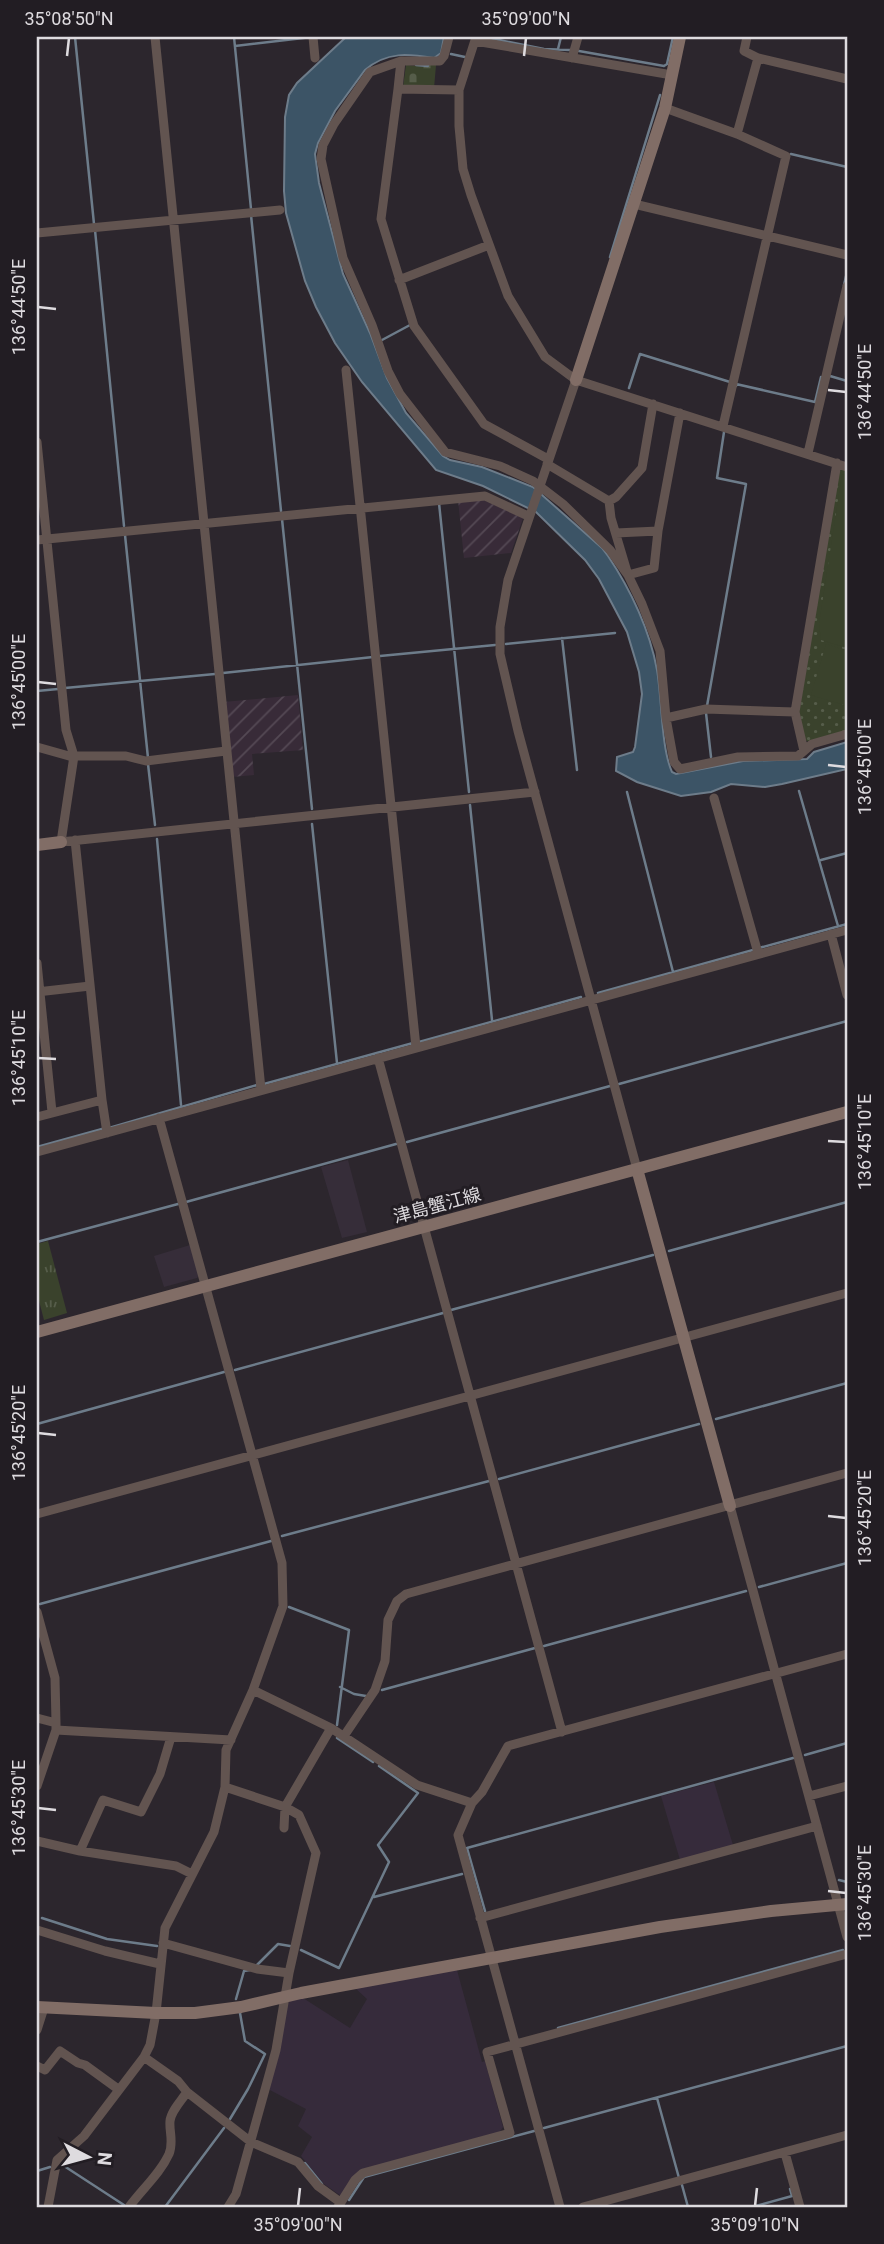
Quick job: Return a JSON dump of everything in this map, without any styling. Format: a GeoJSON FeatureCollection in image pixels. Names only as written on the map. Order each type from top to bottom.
{"type":"FeatureCollection","features":[{"type":"Feature","properties":{"kind":"street"},"geometry":{"type":"LineString","coordinates":[[155,37],[261,1086]]}},
{"type":"Feature","properties":{"kind":"street"},"geometry":{"type":"LineString","coordinates":[[313,37],[315,58]]}},
{"type":"Feature","properties":{"kind":"street"},"geometry":{"type":"LineString","coordinates":[[449,37],[440,61],[401,61],[370,72],[334,124],[323,145],[323,173],[344,258],[393,382],[406,404],[445,452],[500,466],[539,486],[563,504],[610,550],[628,575]]}},
{"type":"Feature","properties":{"kind":"street"},"geometry":{"type":"LineString","coordinates":[[572,58],[578,37]]}},
{"type":"Feature","properties":{"kind":"street"},"geometry":{"type":"LineString","coordinates":[[680,37],[664,108],[634,204],[505,592],[500,627],[500,654],[511,705],[817,1826],[843,1905],[847,1937]]}},
{"type":"Feature","properties":{"kind":"street"},"geometry":{"type":"LineString","coordinates":[[747,37],[744,51],[758,58],[847,79]]}},
{"type":"Feature","properties":{"kind":"street"},"geometry":{"type":"LineString","coordinates":[[672,75],[475,39],[460,90],[459,127],[463,169],[508,296],[545,357],[576,380],[847,467]]}},
{"type":"Feature","properties":{"kind":"street"},"geometry":{"type":"LineString","coordinates":[[737,134],[758,58]]}},
{"type":"Feature","properties":{"kind":"street"},"geometry":{"type":"LineString","coordinates":[[401,61],[381,219],[414,326],[484,424],[609,501]]}},
{"type":"Feature","properties":{"kind":"street"},"geometry":{"type":"LineString","coordinates":[[398,89],[460,90]]}},
{"type":"Feature","properties":{"kind":"street"},"geometry":{"type":"LineString","coordinates":[[664,108],[737,134],[786,156],[723,426]]}},
{"type":"Feature","properties":{"kind":"street"},"geometry":{"type":"LineString","coordinates":[[634,204],[847,256]]}},
{"type":"Feature","properties":{"kind":"street"},"geometry":{"type":"LineString","coordinates":[[37,233],[280,210]]}},
{"type":"Feature","properties":{"kind":"street"},"geometry":{"type":"LineString","coordinates":[[399,280],[489,245]]}},
{"type":"Feature","properties":{"kind":"street"},"geometry":{"type":"LineString","coordinates":[[808,453],[845,306],[847,286]]}},
{"type":"Feature","properties":{"kind":"street"},"geometry":{"type":"LineString","coordinates":[[346,370],[416,1044]]}},
{"type":"Feature","properties":{"kind":"street"},"geometry":{"type":"LineString","coordinates":[[609,501],[616,497],[642,468],[653,404]]}},
{"type":"Feature","properties":{"kind":"street"},"geometry":{"type":"LineString","coordinates":[[628,575],[654,568],[658,531],[680,413]]}},
{"type":"Feature","properties":{"kind":"street"},"geometry":{"type":"LineString","coordinates":[[37,442],[42,539],[66,730],[74,756],[61,842]]}},
{"type":"Feature","properties":{"kind":"street"},"geometry":{"type":"LineString","coordinates":[[804,751],[795,712],[837,463]]}},
{"type":"Feature","properties":{"kind":"street"},"geometry":{"type":"LineString","coordinates":[[42,539],[485,496],[529,514]]}},
{"type":"Feature","properties":{"kind":"street"},"geometry":{"type":"LineString","coordinates":[[609,501],[611,518],[628,575],[660,651],[666,718],[674,762],[680,769],[738,757],[798,756],[812,744],[847,734]]}},
{"type":"Feature","properties":{"kind":"street"},"geometry":{"type":"LineString","coordinates":[[616,533],[658,531]]}},
{"type":"Feature","properties":{"kind":"street"},"geometry":{"type":"LineString","coordinates":[[666,718],[706,709],[795,712]]}},
{"type":"Feature","properties":{"kind":"street"},"geometry":{"type":"LineString","coordinates":[[37,747],[74,756],[125,756],[146,761],[226,751]]}},
{"type":"Feature","properties":{"kind":"street"},"geometry":{"type":"LineString","coordinates":[[37,845],[535,792]]}},
{"type":"Feature","properties":{"kind":"street"},"geometry":{"type":"LineString","coordinates":[[714,798],[758,953]]}},
{"type":"Feature","properties":{"kind":"street"},"geometry":{"type":"LineString","coordinates":[[75,840],[106,1130]]}},
{"type":"Feature","properties":{"kind":"street"},"geometry":{"type":"LineString","coordinates":[[37,1152],[261,1086],[378,1058],[416,1044],[847,930]]}},
{"type":"Feature","properties":{"kind":"street"},"geometry":{"type":"LineString","coordinates":[[831,934],[847,995]]}},
{"type":"Feature","properties":{"kind":"street"},"geometry":{"type":"LineString","coordinates":[[37,963],[52,1112]]}},
{"type":"Feature","properties":{"kind":"street"},"geometry":{"type":"LineString","coordinates":[[38,992],[90,986]]}},
{"type":"Feature","properties":{"kind":"street"},"geometry":{"type":"LineString","coordinates":[[378,1058],[562,1732]]}},
{"type":"Feature","properties":{"kind":"street"},"geometry":{"type":"LineString","coordinates":[[37,1117],[102,1100]]}},
{"type":"Feature","properties":{"kind":"street","name":"津島蟹江線"},"geometry":{"type":"LineString","coordinates":[[37,1332],[847,1112]]}},
{"type":"Feature","properties":{"kind":"street"},"geometry":{"type":"LineString","coordinates":[[48,2207],[57,2160],[84,2136],[144,2057],[150,2045],[165,1928],[215,1832],[225,1787],[226,1750],[253,1690],[283,1606],[282,1563],[159,1118]]}},
{"type":"Feature","properties":{"kind":"street"},"geometry":{"type":"LineString","coordinates":[[37,1514],[847,1293]]}},
{"type":"Feature","properties":{"kind":"street"},"geometry":{"type":"LineString","coordinates":[[344,1736],[375,1690],[385,1661],[388,1620],[397,1601],[406,1594],[847,1474]]}},
{"type":"Feature","properties":{"kind":"street"},"geometry":{"type":"LineString","coordinates":[[37,1612],[55,1678],[56,1726],[37,1786]]}},
{"type":"Feature","properties":{"kind":"street"},"geometry":{"type":"LineString","coordinates":[[560,2207],[458,1835],[472,1803],[482,1792],[508,1746],[847,1654]]}},
{"type":"Feature","properties":{"kind":"street"},"geometry":{"type":"LineString","coordinates":[[253,1690],[331,1728],[417,1785],[472,1803]]}},
{"type":"Feature","properties":{"kind":"street"},"geometry":{"type":"LineString","coordinates":[[37,1718],[56,1726],[231,1740]]}},
{"type":"Feature","properties":{"kind":"street"},"geometry":{"type":"LineString","coordinates":[[284,1828],[285,1807],[331,1728]]}},
{"type":"Feature","properties":{"kind":"street"},"geometry":{"type":"LineString","coordinates":[[80,1851],[103,1800],[141,1812],[160,1774],[171,1737]]}},
{"type":"Feature","properties":{"kind":"street"},"geometry":{"type":"LineString","coordinates":[[809,1796],[847,1786]]}},
{"type":"Feature","properties":{"kind":"street"},"geometry":{"type":"LineString","coordinates":[[225,1787],[285,1807],[299,1815],[316,1853],[289,1973],[276,2050],[236,2194],[228,2207]]}},
{"type":"Feature","properties":{"kind":"street"},"geometry":{"type":"LineString","coordinates":[[480,1918],[817,1826]]}},
{"type":"Feature","properties":{"kind":"street"},"geometry":{"type":"LineString","coordinates":[[37,1841],[80,1851],[176,1866],[192,1874]]}},
{"type":"Feature","properties":{"kind":"street"},"geometry":{"type":"LineString","coordinates":[[37,2030],[40,2008],[156,2013],[221,2011],[491,1957],[674,1925],[771,1911],[843,1905]]}},
{"type":"Feature","properties":{"kind":"street"},"geometry":{"type":"LineString","coordinates":[[37,1930],[104,1951],[160,1964]]}},
{"type":"Feature","properties":{"kind":"street"},"geometry":{"type":"LineString","coordinates":[[163,1943],[257,1969],[289,1973]]}},
{"type":"Feature","properties":{"kind":"street"},"geometry":{"type":"LineString","coordinates":[[144,2057],[178,2081],[187,2092],[251,2142],[298,2162],[339,2205],[355,2180],[363,2173],[510,2133],[487,2052],[847,1954]]}},
{"type":"Feature","properties":{"kind":"street"},"geometry":{"type":"LineString","coordinates":[[37,2066],[44,2070],[60,2051],[118,2089]]}},
{"type":"Feature","properties":{"kind":"street"},"geometry":{"type":"LineString","coordinates":[[129,2207],[140,2191],[156,2176],[170,2153],[170,2118],[187,2092]]}},
{"type":"Feature","properties":{"kind":"street"},"geometry":{"type":"LineString","coordinates":[[583,2207],[847,2135]]}},
{"type":"Feature","properties":{"kind":"street"},"geometry":{"type":"LineString","coordinates":[[785,2153],[800,2207]]}},
{"type":"Feature","properties":{"kind":"shaded area"},"geometry":{"type":"Polygon","coordinates":[[[479,498],[523,518],[511,553],[464,558],[458,500],[479,498]]]}},
{"type":"Feature","properties":{"kind":"shaded area"},"geometry":{"type":"Polygon","coordinates":[[[298,695],[303,750],[252,754],[254,775],[232,777],[224,702],[298,695]]]}},
{"type":"Feature","properties":{"kind":"shaded area"},"geometry":{"type":"Polygon","coordinates":[[[348,1160],[367,1232],[342,1238],[321,1167],[348,1160]]]}},
{"type":"Feature","properties":{"kind":"shaded area"},"geometry":{"type":"Polygon","coordinates":[[[190,1245],[199,1275],[197,1278],[164,1287],[154,1256],[190,1245]]]}},
{"type":"Feature","properties":{"kind":"shaded area"},"geometry":{"type":"Polygon","coordinates":[[[714,1782],[733,1845],[680,1860],[661,1796],[714,1782]]]}},
{"type":"Feature","properties":{"kind":"shaded area"},"geometry":{"type":"Polygon","coordinates":[[[457,1970],[503,2127],[499,2133],[362,2170],[341,2196],[324,2184],[301,2156],[312,2137],[298,2126],[306,2109],[268,2089],[286,2006],[290,2001],[303,1998],[350,2028],[367,1999],[355,1988],[457,1970]]]}},
{"type":"Feature","properties":{"kind":"green space"},"geometry":{"type":"Polygon","coordinates":[[[406,65],[436,65],[434,88],[403,87],[406,65]]]}},
{"type":"Feature","properties":{"kind":"green space"},"geometry":{"type":"Polygon","coordinates":[[[847,470],[847,731],[809,742],[805,740],[799,712],[839,471],[847,470]]]}},
{"type":"Feature","properties":{"kind":"green space"},"geometry":{"type":"Polygon","coordinates":[[[842,474],[847,476],[847,648],[821,640],[819,624],[842,474]]]}},
{"type":"Feature","properties":{"kind":"green space"},"geometry":{"type":"Polygon","coordinates":[[[826,644],[847,651],[847,706],[811,695],[826,644]]]}},
{"type":"Feature","properties":{"kind":"green space"},"geometry":{"type":"Polygon","coordinates":[[[48,1241],[67,1313],[44,1320],[37,1293],[37,1244],[48,1241]]]}},
{"type":"Feature","properties":{"kind":"water"},"geometry":{"type":"Polygon","coordinates":[[[346,37],[444,37],[441,53],[434,58],[398,55],[373,64],[365,70],[335,111],[315,154],[319,183],[343,274],[387,378],[406,413],[443,456],[482,467],[533,487],[608,556],[632,597],[650,641],[657,670],[668,762],[672,772],[676,774],[743,761],[807,759],[814,752],[847,742],[847,769],[765,787],[731,784],[711,792],[681,796],[637,782],[616,771],[617,757],[633,752],[635,747],[642,694],[639,672],[627,632],[599,579],[585,560],[536,512],[483,486],[436,470],[362,382],[335,343],[305,281],[286,213],[285,117],[289,95],[297,83],[346,37]]]}},
{"type":"Feature","properties":{"kind":"waterway"},"geometry":{"type":"LineString","coordinates":[[75,37],[94,224]]}},
{"type":"Feature","properties":{"kind":"waterway"},"geometry":{"type":"LineString","coordinates":[[234,37],[251,209]]}},
{"type":"Feature","properties":{"kind":"waterway"},"geometry":{"type":"LineString","coordinates":[[235,46],[312,37]]}},
{"type":"Feature","properties":{"kind":"waterway"},"geometry":{"type":"LineString","coordinates":[[484,37],[544,49],[570,50]]}},
{"type":"Feature","properties":{"kind":"waterway"},"geometry":{"type":"LineString","coordinates":[[558,49],[561,37]]}},
{"type":"Feature","properties":{"kind":"waterway"},"geometry":{"type":"LineString","coordinates":[[579,51],[664,66],[667,64],[673,37]]}},
{"type":"Feature","properties":{"kind":"waterway"},"geometry":{"type":"LineString","coordinates":[[451,54],[465,57]]}},
{"type":"Feature","properties":{"kind":"waterway"},"geometry":{"type":"LineString","coordinates":[[416,65],[428,66]]}},
{"type":"Feature","properties":{"kind":"waterway"},"geometry":{"type":"LineString","coordinates":[[610,257],[660,95]]}},
{"type":"Feature","properties":{"kind":"waterway"},"geometry":{"type":"LineString","coordinates":[[791,154],[847,167]]}},
{"type":"Feature","properties":{"kind":"waterway"},"geometry":{"type":"LineString","coordinates":[[251,215],[281,511]]}},
{"type":"Feature","properties":{"kind":"waterway"},"geometry":{"type":"LineString","coordinates":[[95,230],[124,526]]}},
{"type":"Feature","properties":{"kind":"waterway"},"geometry":{"type":"LineString","coordinates":[[844,285],[847,272]]}},
{"type":"Feature","properties":{"kind":"waterway"},"geometry":{"type":"LineString","coordinates":[[382,340],[410,325]]}},
{"type":"Feature","properties":{"kind":"waterway"},"geometry":{"type":"LineString","coordinates":[[629,388],[640,354],[730,382]]}},
{"type":"Feature","properties":{"kind":"waterway"},"geometry":{"type":"LineString","coordinates":[[830,376],[847,381]]}},
{"type":"Feature","properties":{"kind":"waterway"},"geometry":{"type":"LineString","coordinates":[[736,386],[815,402],[821,377]]}},
{"type":"Feature","properties":{"kind":"waterway"},"geometry":{"type":"LineString","coordinates":[[707,706],[746,484],[717,478],[724,432]]}},
{"type":"Feature","properties":{"kind":"waterway"},"geometry":{"type":"LineString","coordinates":[[439,503],[469,792]]}},
{"type":"Feature","properties":{"kind":"waterway"},"geometry":{"type":"LineString","coordinates":[[282,519],[312,809]]}},
{"type":"Feature","properties":{"kind":"waterway"},"geometry":{"type":"LineString","coordinates":[[125,535],[148,758]]}},
{"type":"Feature","properties":{"kind":"waterway"},"geometry":{"type":"LineString","coordinates":[[506,644],[615,633]]}},
{"type":"Feature","properties":{"kind":"waterway"},"geometry":{"type":"LineString","coordinates":[[562,638],[577,770]]}},
{"type":"Feature","properties":{"kind":"waterway"},"geometry":{"type":"LineString","coordinates":[[380,656],[495,645]]}},
{"type":"Feature","properties":{"kind":"waterway"},"geometry":{"type":"LineString","coordinates":[[223,673],[373,657]]}},
{"type":"Feature","properties":{"kind":"waterway"},"geometry":{"type":"LineString","coordinates":[[65,688],[215,674]]}},
{"type":"Feature","properties":{"kind":"waterway"},"geometry":{"type":"LineString","coordinates":[[37,691],[58,689]]}},
{"type":"Feature","properties":{"kind":"waterway"},"geometry":{"type":"LineString","coordinates":[[706,713],[711,757]]}},
{"type":"Feature","properties":{"kind":"waterway"},"geometry":{"type":"LineString","coordinates":[[148,764],[155,825]]}},
{"type":"Feature","properties":{"kind":"waterway"},"geometry":{"type":"LineString","coordinates":[[799,791],[838,926]]}},
{"type":"Feature","properties":{"kind":"waterway"},"geometry":{"type":"LineString","coordinates":[[627,792],[673,972]]}},
{"type":"Feature","properties":{"kind":"waterway"},"geometry":{"type":"LineString","coordinates":[[470,805],[492,1020]]}},
{"type":"Feature","properties":{"kind":"waterway"},"geometry":{"type":"LineString","coordinates":[[312,824],[337,1063]]}},
{"type":"Feature","properties":{"kind":"waterway"},"geometry":{"type":"LineString","coordinates":[[157,839],[181,1105]]}},
{"type":"Feature","properties":{"kind":"waterway"},"geometry":{"type":"LineString","coordinates":[[821,860],[847,853]]}},
{"type":"Feature","properties":{"kind":"waterway"},"geometry":{"type":"LineString","coordinates":[[759,948],[847,924]]}},
{"type":"Feature","properties":{"kind":"waterway"},"geometry":{"type":"LineString","coordinates":[[598,993],[753,950]]}},
{"type":"Feature","properties":{"kind":"waterway"},"geometry":{"type":"LineString","coordinates":[[419,1042],[581,997]]}},
{"type":"Feature","properties":{"kind":"waterway"},"geometry":{"type":"LineString","coordinates":[[619,1084],[847,1021]]}},
{"type":"Feature","properties":{"kind":"waterway"},"geometry":{"type":"LineString","coordinates":[[264,1084],[413,1043]]}},
{"type":"Feature","properties":{"kind":"waterway"},"geometry":{"type":"LineString","coordinates":[[109,1128],[257,1085]]}},
{"type":"Feature","properties":{"kind":"waterway"},"geometry":{"type":"LineString","coordinates":[[407,1142],[610,1086]]}},
{"type":"Feature","properties":{"kind":"waterway"},"geometry":{"type":"LineString","coordinates":[[37,1147],[102,1129]]}},
{"type":"Feature","properties":{"kind":"waterway"},"geometry":{"type":"LineString","coordinates":[[186,1202],[396,1144]]}},
{"type":"Feature","properties":{"kind":"waterway"},"geometry":{"type":"LineString","coordinates":[[669,1251],[847,1202]]}},
{"type":"Feature","properties":{"kind":"waterway"},"geometry":{"type":"LineString","coordinates":[[37,1242],[178,1204]]}},
{"type":"Feature","properties":{"kind":"waterway"},"geometry":{"type":"LineString","coordinates":[[451,1310],[653,1255]]}},
{"type":"Feature","properties":{"kind":"waterway"},"geometry":{"type":"LineString","coordinates":[[235,1370],[443,1313]]}},
{"type":"Feature","properties":{"kind":"waterway"},"geometry":{"type":"LineString","coordinates":[[37,1424],[224,1372]]}},
{"type":"Feature","properties":{"kind":"waterway"},"geometry":{"type":"LineString","coordinates":[[716,1419],[847,1383]]}},
{"type":"Feature","properties":{"kind":"waterway"},"geometry":{"type":"LineString","coordinates":[[499,1479],[699,1424]]}},
{"type":"Feature","properties":{"kind":"waterway"},"geometry":{"type":"LineString","coordinates":[[282,1536],[489,1481]]}},
{"type":"Feature","properties":{"kind":"waterway"},"geometry":{"type":"LineString","coordinates":[[40,1604],[271,1541]]}},
{"type":"Feature","properties":{"kind":"waterway"},"geometry":{"type":"LineString","coordinates":[[759,1587],[847,1563]]}},
{"type":"Feature","properties":{"kind":"waterway"},"geometry":{"type":"LineString","coordinates":[[544,1646],[746,1591]]}},
{"type":"Feature","properties":{"kind":"waterway"},"geometry":{"type":"LineString","coordinates":[[289,1607],[349,1630],[337,1725]]}},
{"type":"Feature","properties":{"kind":"waterway"},"geometry":{"type":"LineString","coordinates":[[382,1690],[535,1648]]}},
{"type":"Feature","properties":{"kind":"waterway"},"geometry":{"type":"LineString","coordinates":[[340,1687],[366,1696]]}},
{"type":"Feature","properties":{"kind":"waterway"},"geometry":{"type":"LineString","coordinates":[[337,1738],[373,1762]]}},
{"type":"Feature","properties":{"kind":"waterway"},"geometry":{"type":"LineString","coordinates":[[805,1755],[847,1743]]}},
{"type":"Feature","properties":{"kind":"waterway"},"geometry":{"type":"LineString","coordinates":[[485,1911],[467,1848],[793,1758]]}},
{"type":"Feature","properties":{"kind":"waterway"},"geometry":{"type":"LineString","coordinates":[[301,1950],[339,1968],[389,1862],[378,1845],[418,1793],[379,1766]]}},
{"type":"Feature","properties":{"kind":"waterway"},"geometry":{"type":"LineString","coordinates":[[374,1897],[462,1874]]}},
{"type":"Feature","properties":{"kind":"waterway"},"geometry":{"type":"LineString","coordinates":[[839,1880],[847,1882]]}},
{"type":"Feature","properties":{"kind":"waterway"},"geometry":{"type":"LineString","coordinates":[[42,1918],[107,1939],[157,1946]]}},
{"type":"Feature","properties":{"kind":"waterway"},"geometry":{"type":"LineString","coordinates":[[256,1966],[278,1944],[290,1946]]}},
{"type":"Feature","properties":{"kind":"waterway"},"geometry":{"type":"LineString","coordinates":[[558,2028],[843,1950]]}},
{"type":"Feature","properties":{"kind":"waterway"},"geometry":{"type":"LineString","coordinates":[[236,1999],[244,1971],[250,1970]]}},
{"type":"Feature","properties":{"kind":"waterway"},"geometry":{"type":"LineString","coordinates":[[230,2119],[265,2054],[245,2041],[240,2013]]}},
{"type":"Feature","properties":{"kind":"waterway"},"geometry":{"type":"LineString","coordinates":[[544,2128],[847,2046]]}},
{"type":"Feature","properties":{"kind":"waterway"},"geometry":{"type":"LineString","coordinates":[[657,2098],[679,2178]]}},
{"type":"Feature","properties":{"kind":"waterway"},"geometry":{"type":"LineString","coordinates":[[165,2207],[224,2128]]}},
{"type":"Feature","properties":{"kind":"waterway"},"geometry":{"type":"LineString","coordinates":[[349,2200],[364,2177],[534,2131]]}},
{"type":"Feature","properties":{"kind":"waterway"},"geometry":{"type":"LineString","coordinates":[[305,2163],[322,2184]]}},
{"type":"Feature","properties":{"kind":"waterway"},"geometry":{"type":"LineString","coordinates":[[61,2164],[124,2205]]}},
{"type":"Feature","properties":{"kind":"waterway"},"geometry":{"type":"LineString","coordinates":[[37,2171],[50,2167]]}},
{"type":"Feature","properties":{"kind":"waterway"},"geometry":{"type":"LineString","coordinates":[[682,2185],[688,2207]]}},
{"type":"Feature","properties":{"kind":"waterway"},"geometry":{"type":"LineString","coordinates":[[752,2207],[792,2196],[790,2189]]}}]}
